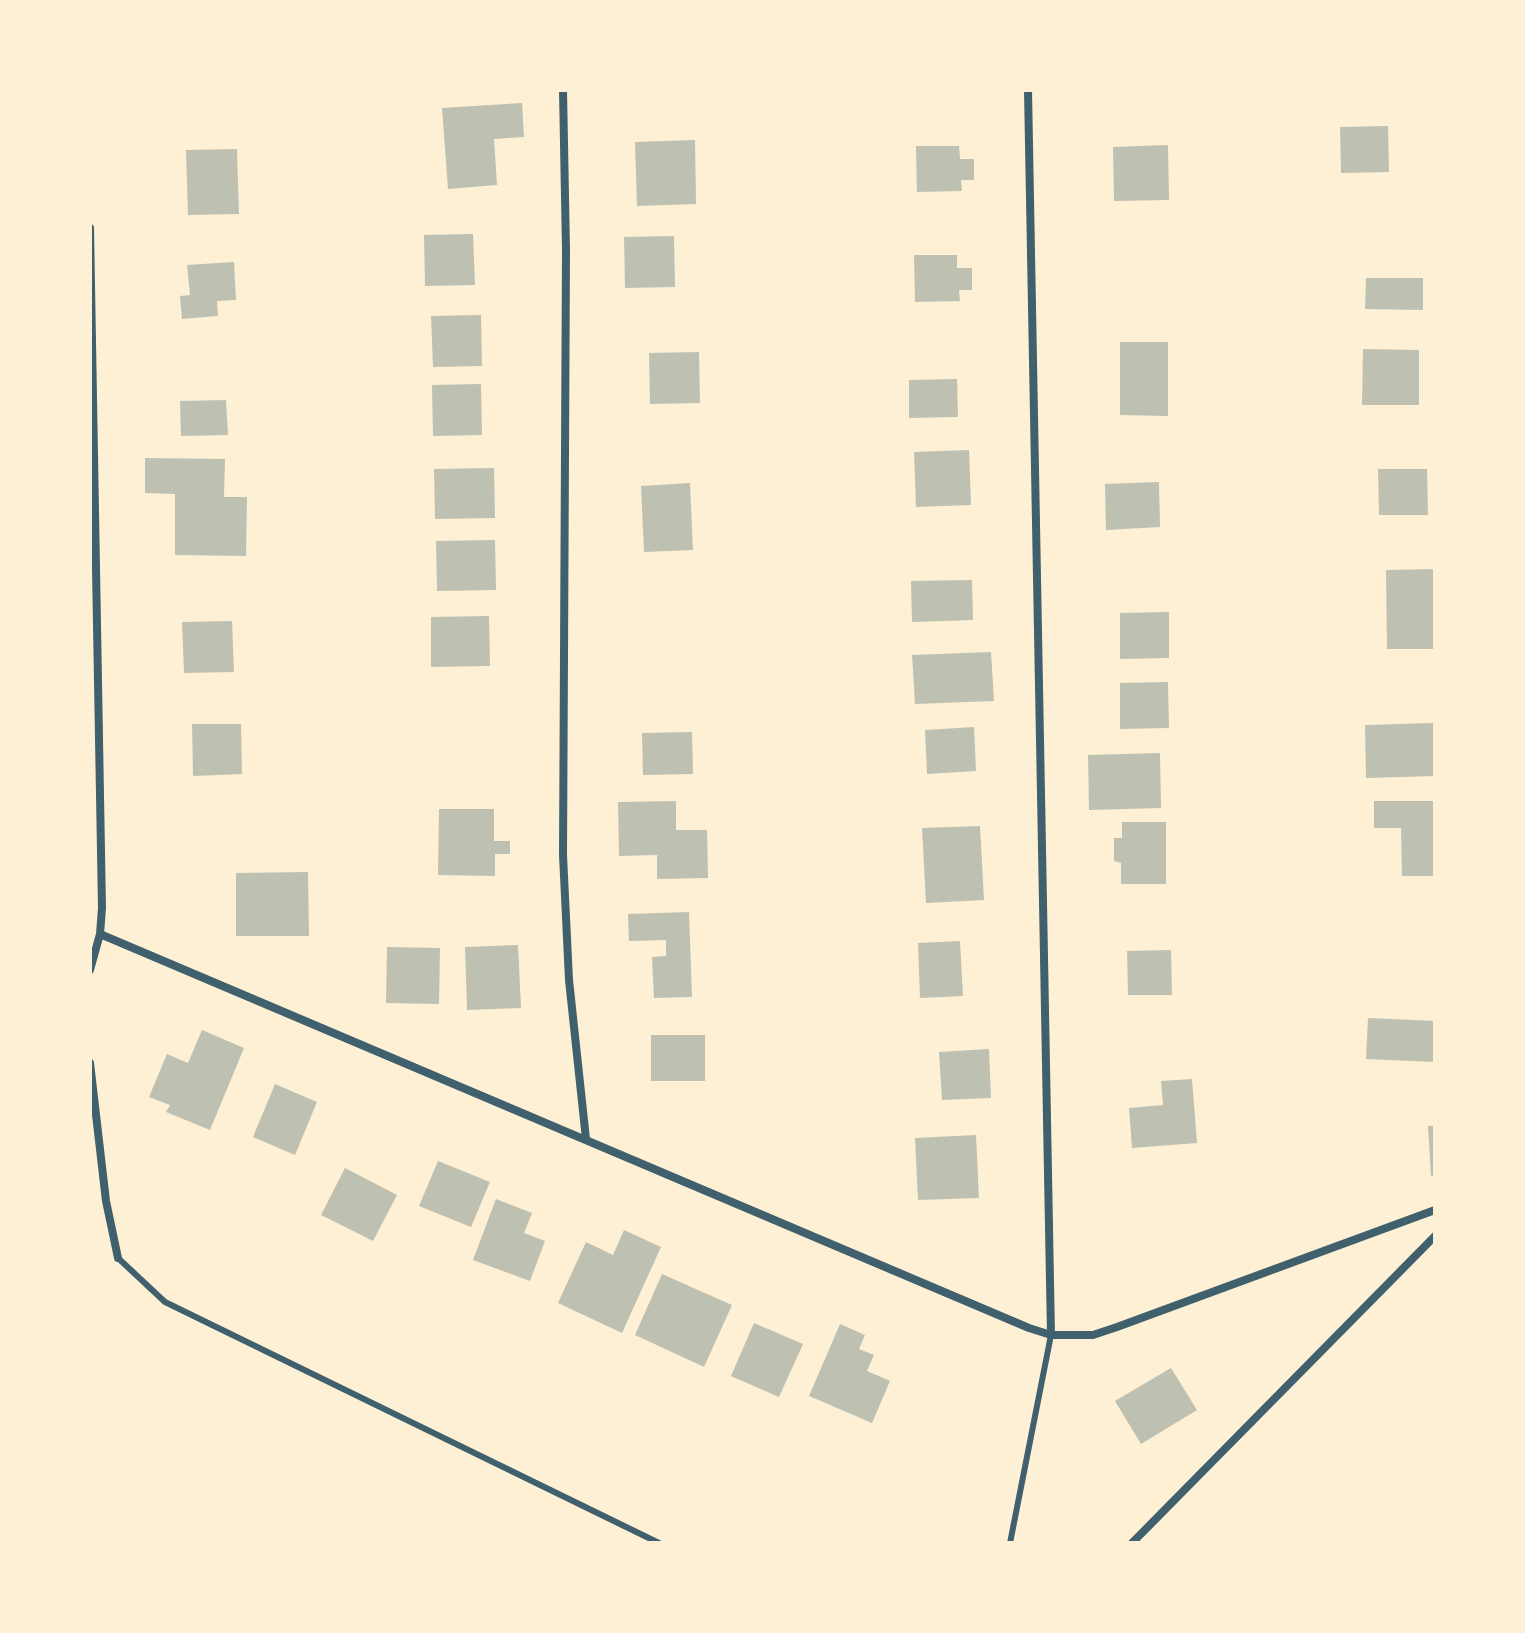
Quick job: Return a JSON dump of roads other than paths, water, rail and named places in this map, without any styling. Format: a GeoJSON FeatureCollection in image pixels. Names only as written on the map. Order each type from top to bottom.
{"type":"FeatureCollection","features":[{"type":"Feature","properties":{"kind":"street"},"geometry":{"type":"LineString","coordinates":[[563,90],[566,250],[564,886],[571,1008],[586,1139]]}},
{"type":"Feature","properties":{"kind":"street"},"geometry":{"type":"LineString","coordinates":[[1028,90],[1051,1335]]}},
{"type":"Feature","properties":{"kind":"street"},"geometry":{"type":"LineString","coordinates":[[90,228],[102,908],[100,934],[90,970]]}},
{"type":"Feature","properties":{"kind":"street"},"geometry":{"type":"LineString","coordinates":[[100,934],[1051,1335],[1093,1335],[1435,1210]]}},
{"type":"Feature","properties":{"kind":"street"},"geometry":{"type":"LineString","coordinates":[[90,1063],[106,1201],[118,1258]]}},
{"type":"Feature","properties":{"kind":"street"},"geometry":{"type":"LineString","coordinates":[[1132,1543],[1435,1236]]}},
{"type":"Feature","properties":{"kind":"lane"},"geometry":{"type":"LineString","coordinates":[[118,1258],[165,1302],[659,1543]]}},
{"type":"Feature","properties":{"kind":"lane"},"geometry":{"type":"LineString","coordinates":[[1010,1543],[1051,1335]]}}]}
